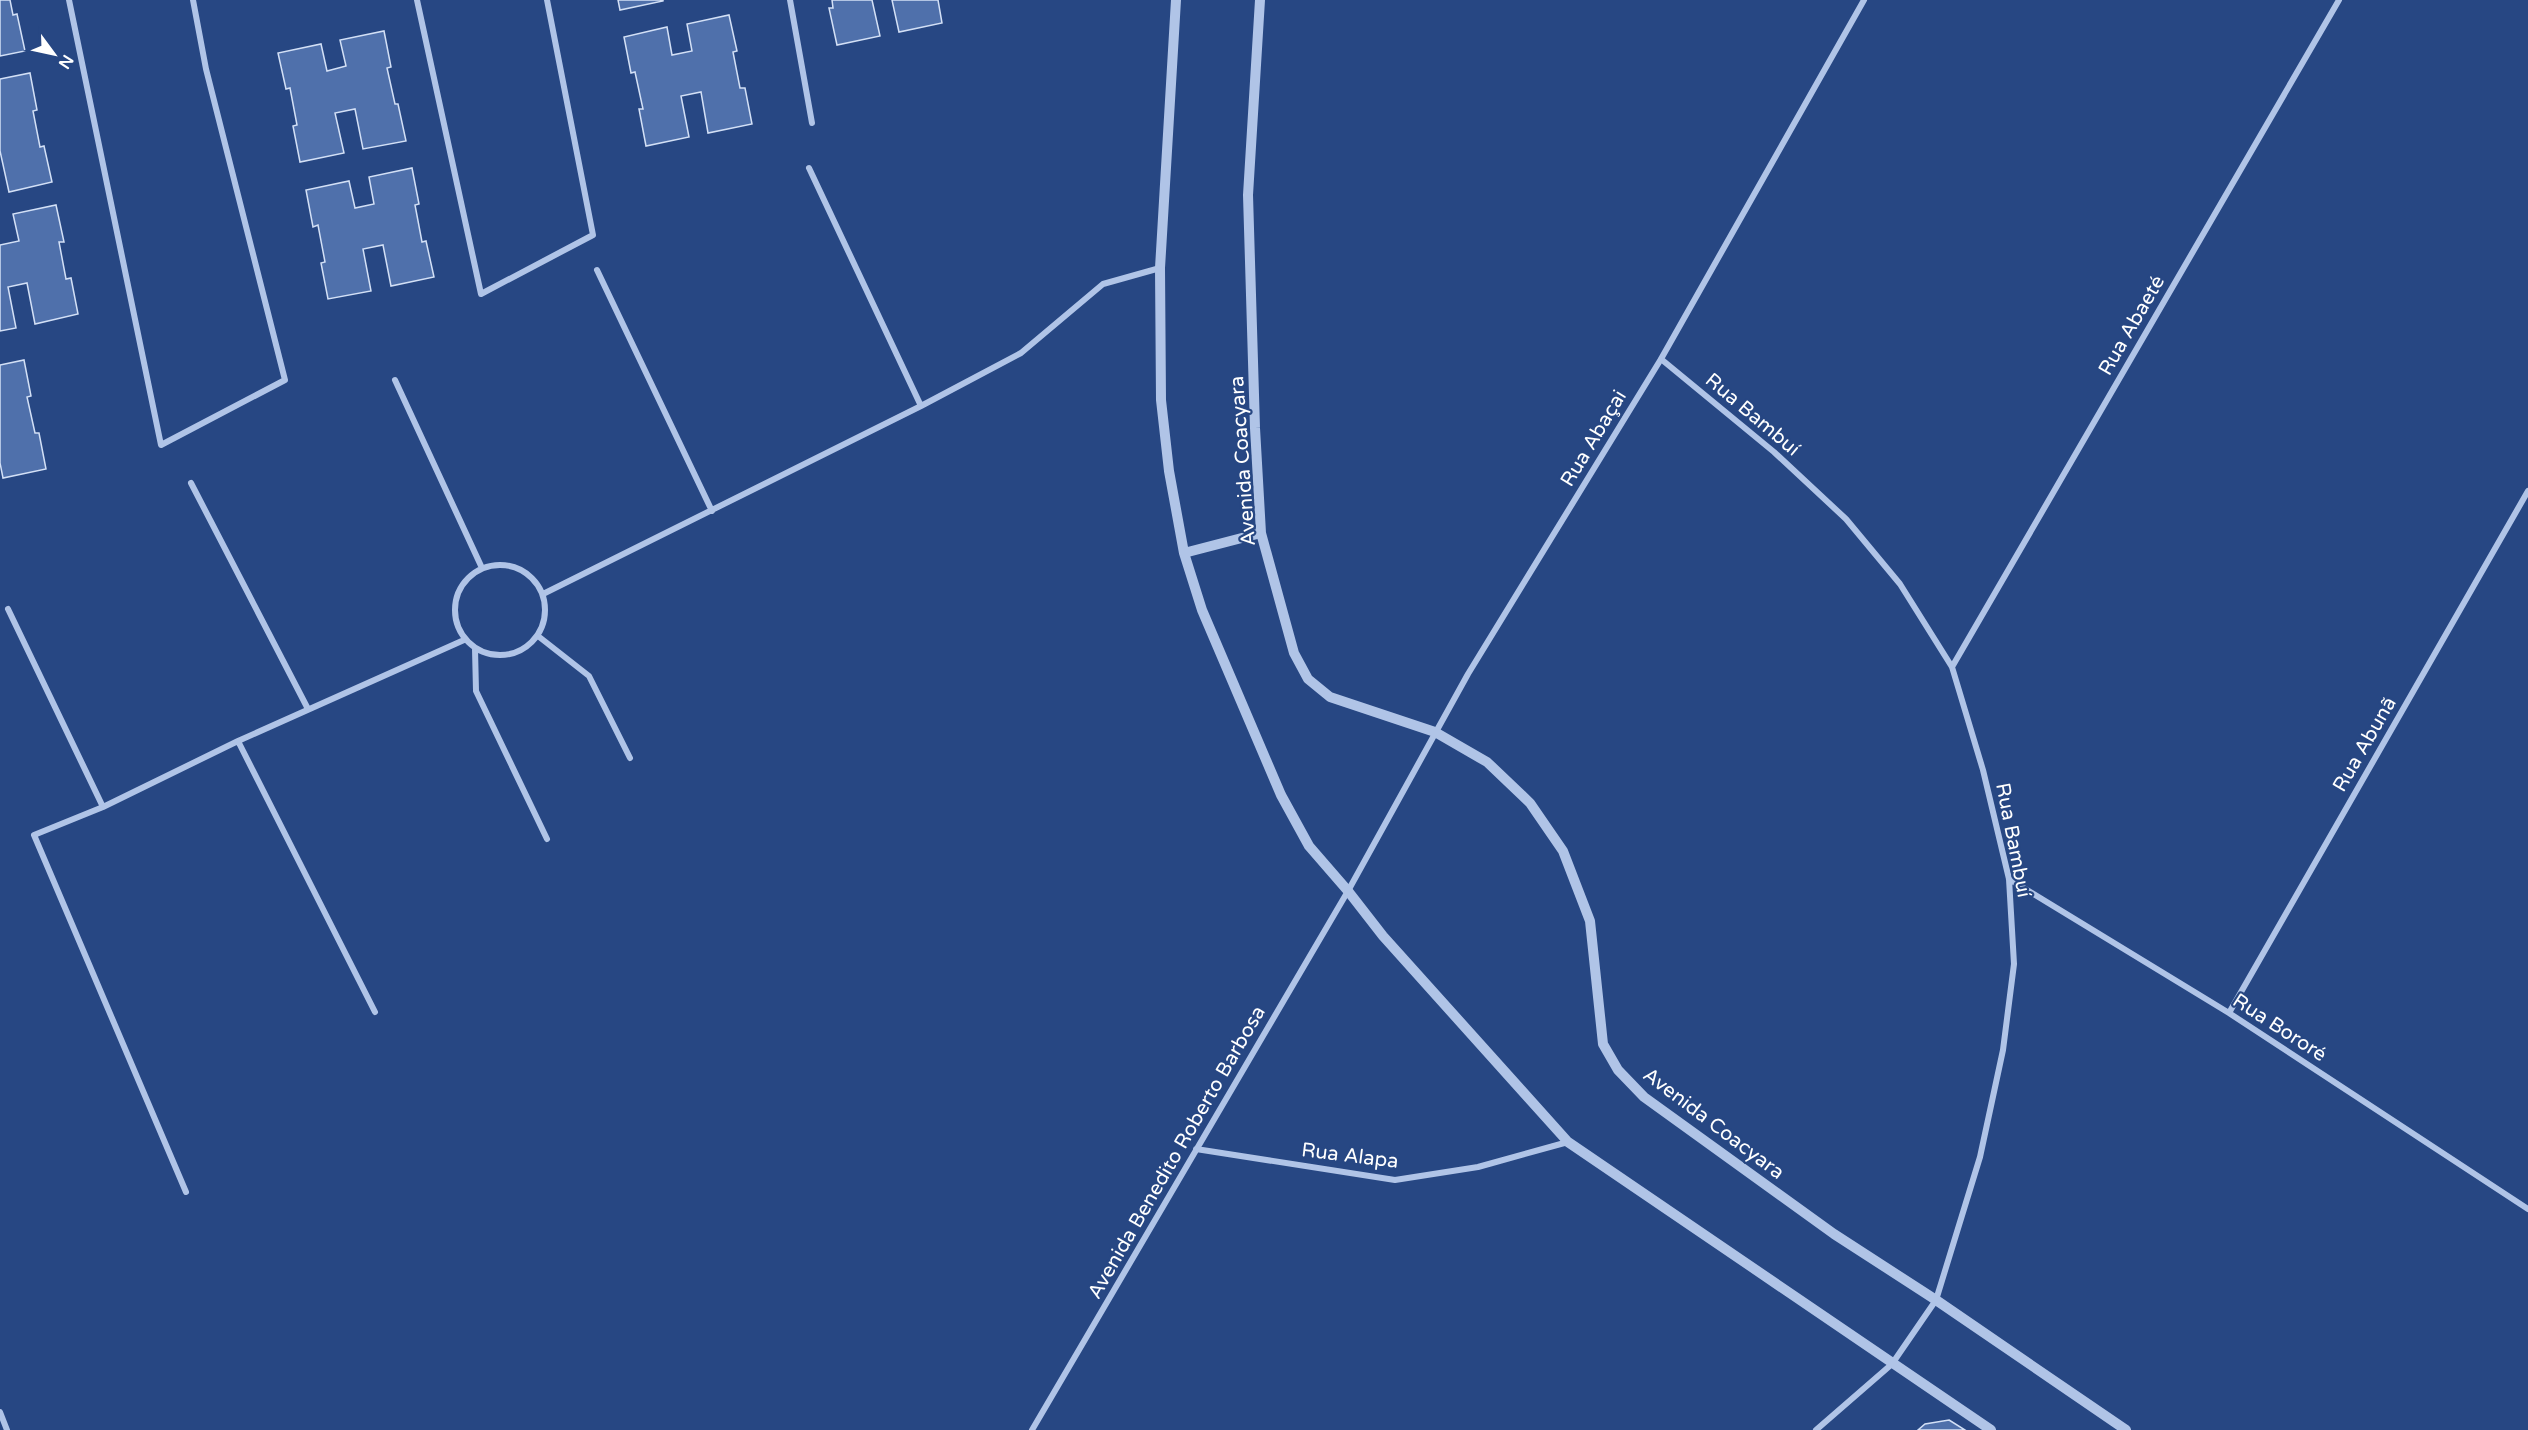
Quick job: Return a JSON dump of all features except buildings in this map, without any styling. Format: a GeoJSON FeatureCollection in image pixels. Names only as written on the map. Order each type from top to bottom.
{"type":"FeatureCollection","features":[{"type":"Feature","properties":{"kind":"street"},"geometry":{"type":"LineString","coordinates":[[69,0],[161,445],[285,380],[206,69],[193,0]]}},
{"type":"Feature","properties":{"kind":"street"},"geometry":{"type":"LineString","coordinates":[[417,0],[481,294],[593,235],[547,0]]}},
{"type":"Feature","properties":{"kind":"street"},"geometry":{"type":"LineString","coordinates":[[790,0],[812,123]]}},
{"type":"Feature","properties":{"kind":"street"},"geometry":{"type":"LineString","coordinates":[[1176,0],[1160,268],[1161,400],[1169,471],[1184,553],[1202,610],[1281,795],[1308,846],[1348,891],[1383,936],[1568,1142],[1991,1430]]}},
{"type":"Feature","properties":{"kind":"street","name":"Avenida Coacyara"},"geometry":{"type":"LineString","coordinates":[[1260,0],[1248,195],[1254,417],[1261,533],[1294,653],[1308,680],[1330,697],[1435,732],[1487,762],[1530,803],[1563,851],[1590,921],[1603,1044],[1618,1070],[1644,1097],[1834,1234],[1936,1300],[2126,1430]]}},
{"type":"Feature","properties":{"kind":"street","name":"Rua Abaçai"},"geometry":{"type":"LineString","coordinates":[[1348,891],[1435,732],[1661,359],[1864,0]]}},
{"type":"Feature","properties":{"kind":"street","name":"Rua Abaeté"},"geometry":{"type":"LineString","coordinates":[[1952,667],[2339,0]]}},
{"type":"Feature","properties":{"kind":"street"},"geometry":{"type":"LineString","coordinates":[[809,168],[921,406]]}},
{"type":"Feature","properties":{"kind":"street"},"geometry":{"type":"LineString","coordinates":[[543,594],[921,406],[1020,352],[1103,284],[1160,268]]}},
{"type":"Feature","properties":{"kind":"street"},"geometry":{"type":"LineString","coordinates":[[597,270],[711,511]]}},
{"type":"Feature","properties":{"kind":"street","name":"Rua Bambuí"},"geometry":{"type":"LineString","coordinates":[[1661,359],[1774,452],[1846,519],[1900,584],[1952,667],[1983,770],[2009,879],[2014,964],[2003,1050],[1980,1157],[1936,1300],[1892,1364],[1816,1430]]}},
{"type":"Feature","properties":{"kind":"street"},"geometry":{"type":"LineString","coordinates":[[395,380],[482,568]]}},
{"type":"Feature","properties":{"kind":"street"},"geometry":{"type":"LineString","coordinates":[[191,483],[308,709]]}},
{"type":"Feature","properties":{"kind":"street","name":"Rua Abunã"},"geometry":{"type":"LineString","coordinates":[[2229,1013],[2528,491]]}},
{"type":"Feature","properties":{"kind":"street"},"geometry":{"type":"LineString","coordinates":[[1184,553],[1261,533]]}},
{"type":"Feature","properties":{"kind":"street"},"geometry":{"type":"LineString","coordinates":[[496,564],[511,565],[524,571],[535,581],[543,594],[545,615],[538,636],[528,646],[515,653],[502,656],[475,649],[464,640],[456,625],[454,608],[458,591],[467,577],[482,568],[496,564]]}},
{"type":"Feature","properties":{"kind":"street"},"geometry":{"type":"LineString","coordinates":[[8,609],[103,807]]}},
{"type":"Feature","properties":{"kind":"street"},"geometry":{"type":"LineString","coordinates":[[538,636],[589,676],[630,758]]}},
{"type":"Feature","properties":{"kind":"street"},"geometry":{"type":"LineString","coordinates":[[186,1192],[34,835],[103,807],[238,741],[464,640]]}},
{"type":"Feature","properties":{"kind":"street"},"geometry":{"type":"LineString","coordinates":[[475,649],[476,691],[547,839]]}},
{"type":"Feature","properties":{"kind":"street"},"geometry":{"type":"LineString","coordinates":[[238,741],[375,1012]]}},
{"type":"Feature","properties":{"kind":"street","name":"Rua Bororé"},"geometry":{"type":"LineString","coordinates":[[2009,879],[2229,1013],[2528,1209]]}},
{"type":"Feature","properties":{"kind":"street","name":"Avenida Benedito Roberto Barbosa"},"geometry":{"type":"LineString","coordinates":[[1032,1430],[1348,891]]}},
{"type":"Feature","properties":{"kind":"street","name":"Rua Alapa"},"geometry":{"type":"LineString","coordinates":[[1196,1149],[1395,1180],[1478,1167],[1568,1142]]}},
{"type":"Feature","properties":{"kind":"street"},"geometry":{"type":"LineString","coordinates":[[0,1412],[8,1430]]}}]}
